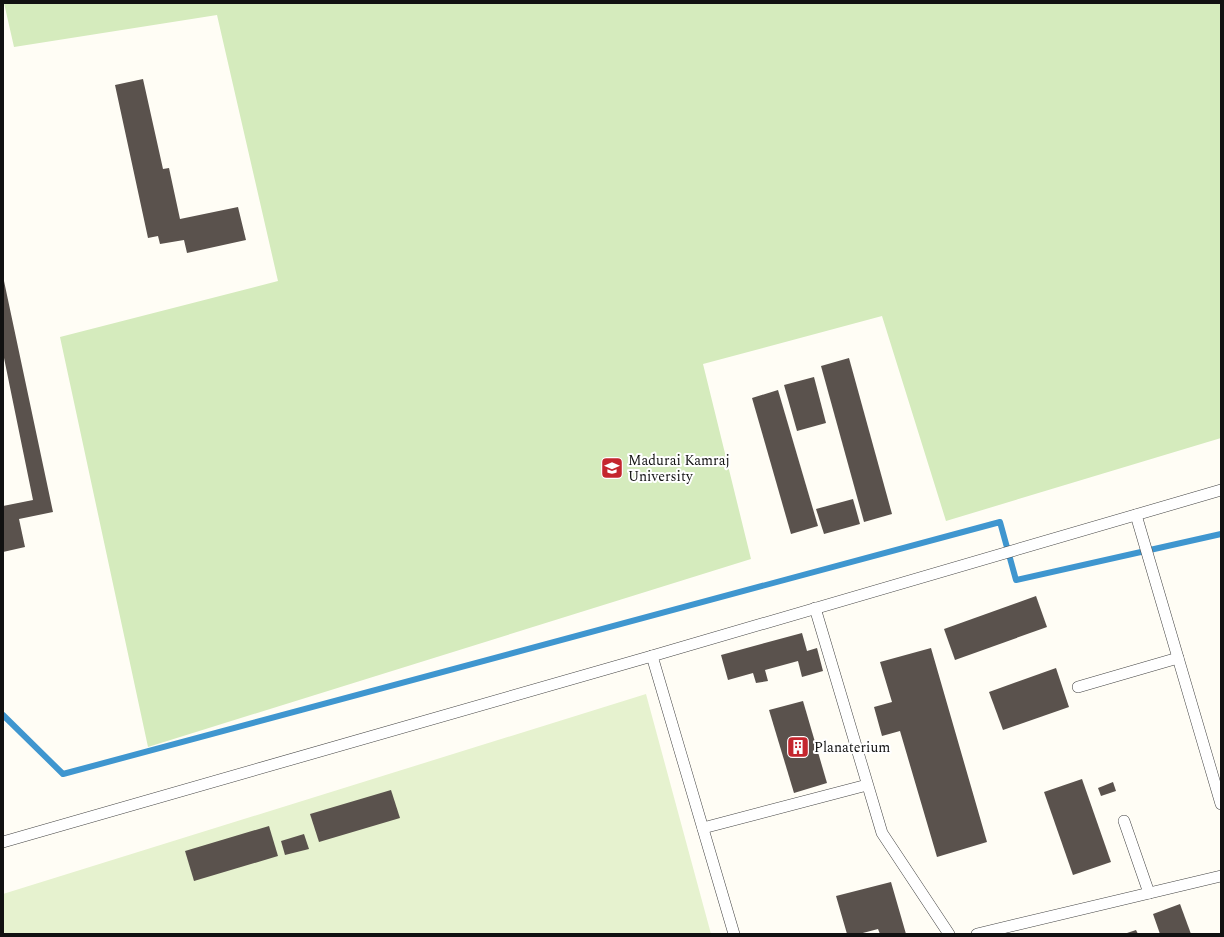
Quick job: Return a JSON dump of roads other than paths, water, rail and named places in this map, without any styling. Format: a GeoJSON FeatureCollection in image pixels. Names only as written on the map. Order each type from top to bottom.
{"type":"FeatureCollection","features":[{"type":"Feature","properties":{"kind":"lane"},"geometry":{"type":"LineString","coordinates":[[3,842],[652,656],[1221,490]]}},
{"type":"Feature","properties":{"kind":"lane"},"geometry":{"type":"LineString","coordinates":[[1136,515],[1221,804]]}},
{"type":"Feature","properties":{"kind":"lane"},"geometry":{"type":"LineString","coordinates":[[815,608],[882,833],[949,934]]}},
{"type":"Feature","properties":{"kind":"lane"},"geometry":{"type":"LineString","coordinates":[[652,656],[734,934]]}},
{"type":"Feature","properties":{"kind":"lane"},"geometry":{"type":"LineString","coordinates":[[1078,688],[1178,658]]}},
{"type":"Feature","properties":{"kind":"lane"},"geometry":{"type":"LineString","coordinates":[[703,828],[867,785]]}},
{"type":"Feature","properties":{"kind":"lane"},"geometry":{"type":"LineString","coordinates":[[1124,821],[1149,893]]}},
{"type":"Feature","properties":{"kind":"lane"},"geometry":{"type":"LineString","coordinates":[[977,934],[1221,876]]}},
{"type":"Feature","properties":{"kind":"waterway"},"geometry":{"type":"LineString","coordinates":[[3,715],[63,774],[1000,522],[1016,580],[1221,534]]}},
{"type":"Feature","properties":{"kind":"place","name":"Madurai Kamraj University"},"geometry":{"type":"Point","coordinates":[612,468]}},
{"type":"Feature","properties":{"kind":"place","name":"Planaterium"},"geometry":{"type":"Point","coordinates":[798,747]}}]}
